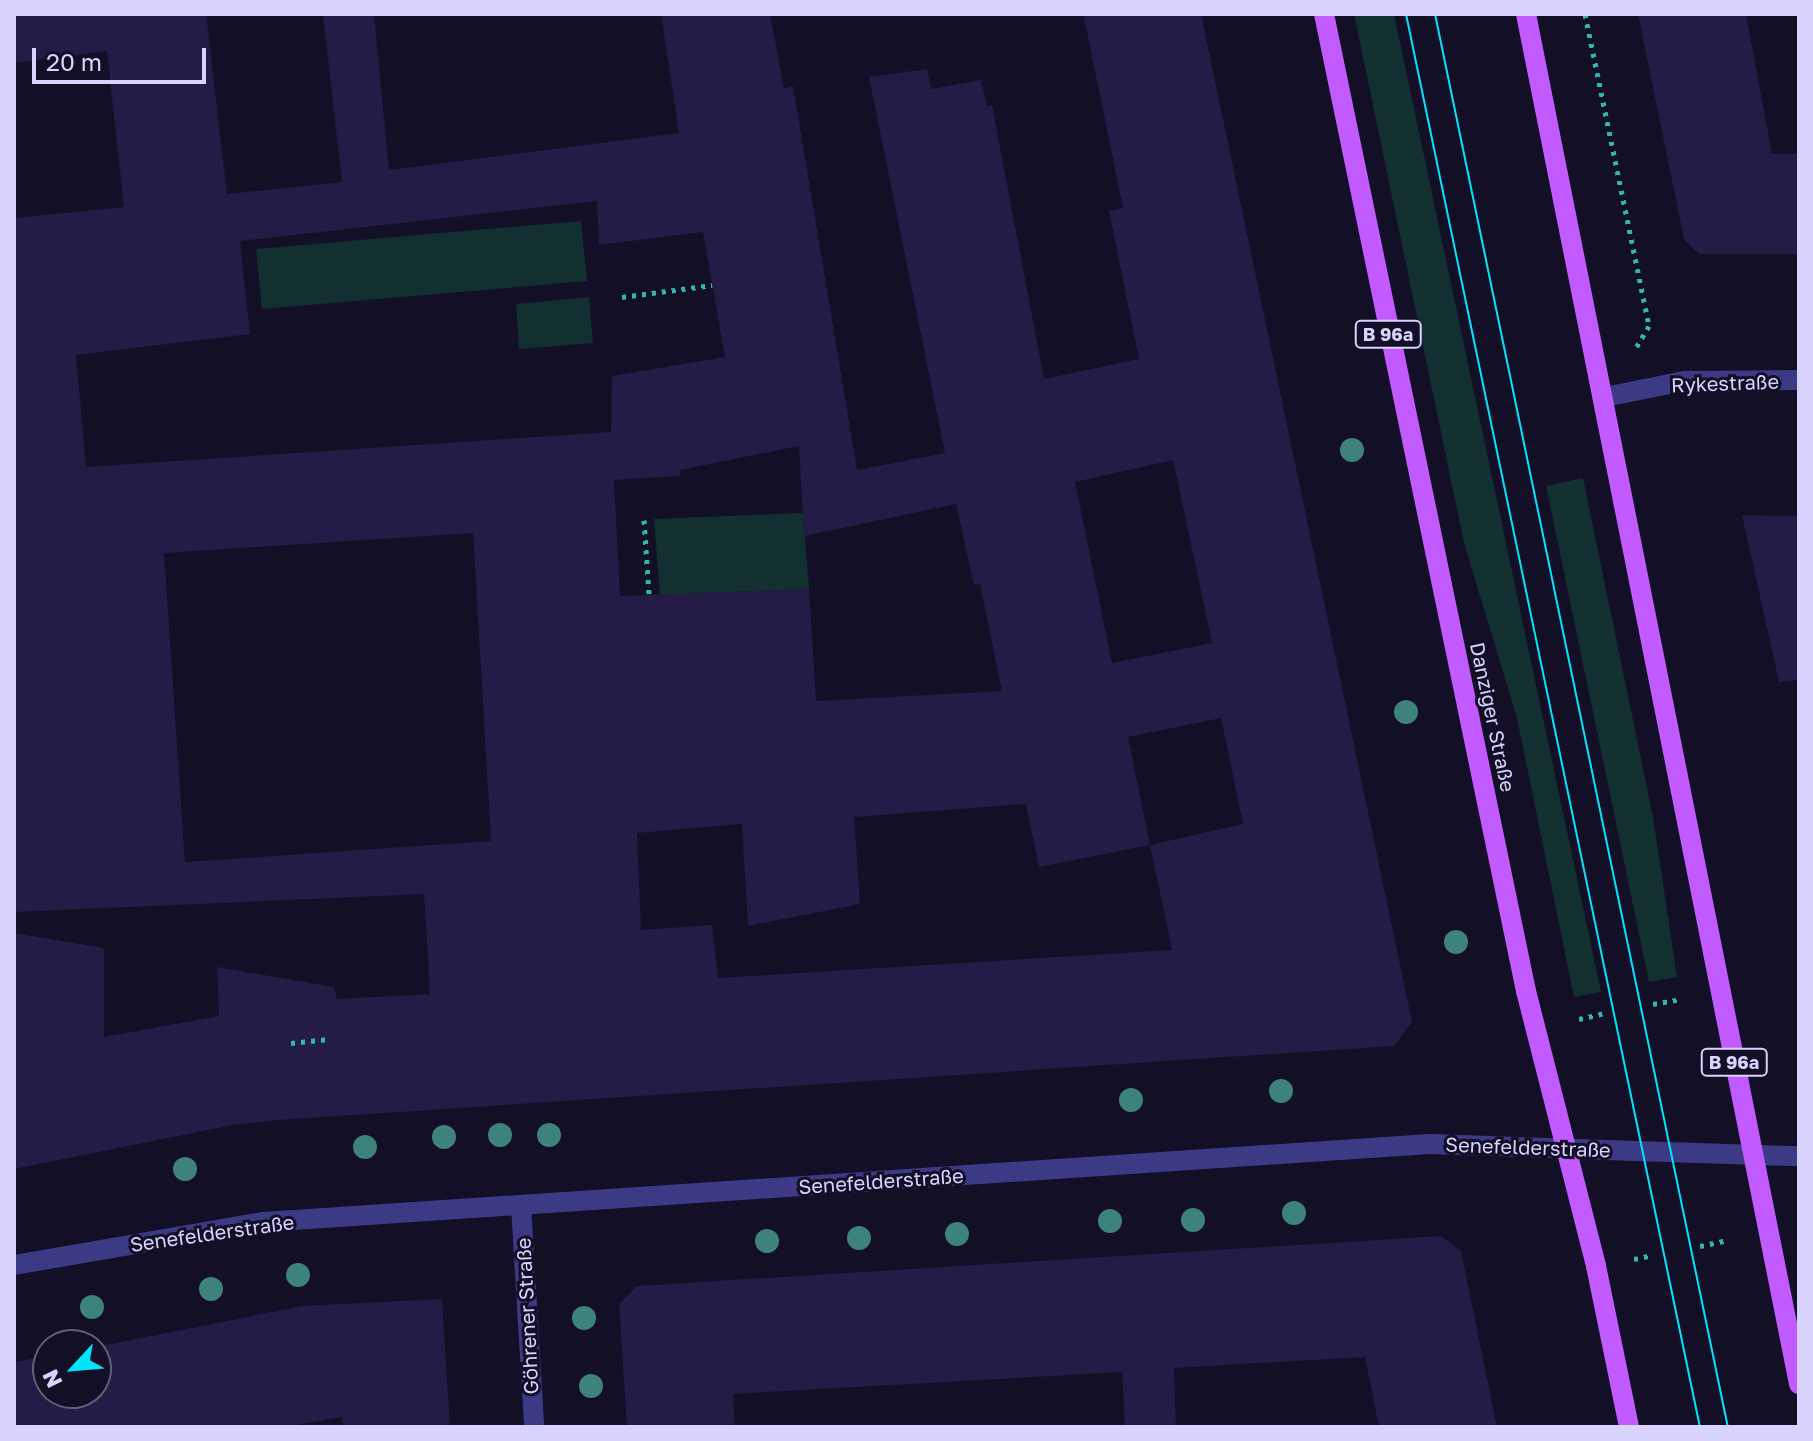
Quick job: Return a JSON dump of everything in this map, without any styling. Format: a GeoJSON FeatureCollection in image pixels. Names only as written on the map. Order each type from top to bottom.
{"type":"FeatureCollection","features":[{"type":"Feature","properties":{"kind":"main road","name":"Danziger Straße"},"geometry":{"type":"LineString","coordinates":[[1324,14],[1526,991],[1596,1266],[1629,1427]]}},
{"type":"Feature","properties":{"kind":"main road","name":"B 96a"},"geometry":{"type":"LineString","coordinates":[[1526,14],[1605,397],[1799,1384]]}},
{"type":"Feature","properties":{"kind":"street","name":"Rykestraße"},"geometry":{"type":"LineString","coordinates":[[1605,397],[1684,381],[1799,380]]}},
{"type":"Feature","properties":{"kind":"street","name":"Senefelderstraße"},"geometry":{"type":"LineString","coordinates":[[14,1265],[264,1222],[1429,1144],[1799,1156]]}},
{"type":"Feature","properties":{"kind":"street","name":"Göhrener Straße"},"geometry":{"type":"LineString","coordinates":[[521,1205],[534,1427]]}},
{"type":"Feature","properties":{"kind":"path"},"geometry":{"type":"LineString","coordinates":[[1585,14],[1649,326],[1605,397]]}},
{"type":"Feature","properties":{"kind":"path"},"geometry":{"type":"LineString","coordinates":[[622,297],[712,285]]}},
{"type":"Feature","properties":{"kind":"path"},"geometry":{"type":"LineString","coordinates":[[644,520],[649,594]]}},
{"type":"Feature","properties":{"kind":"path"},"geometry":{"type":"LineString","coordinates":[[1653,1004],[1682,998]]}},
{"type":"Feature","properties":{"kind":"path"},"geometry":{"type":"LineString","coordinates":[[1579,1019],[1605,1013]]}},
{"type":"Feature","properties":{"kind":"path"},"geometry":{"type":"LineString","coordinates":[[291,1043],[329,1039]]}},
{"type":"Feature","properties":{"kind":"path"},"geometry":{"type":"LineString","coordinates":[[1700,1246],[1724,1241]]}},
{"type":"Feature","properties":{"kind":"path"},"geometry":{"type":"LineString","coordinates":[[1630,1259],[1653,1255]]}},
{"type":"Feature","properties":{"kind":"green space"},"geometry":{"type":"Polygon","coordinates":[[[1354,14],[1394,14],[1601,992],[1574,997],[1517,718],[1464,543],[1354,14]]]}},
{"type":"Feature","properties":{"kind":"green space"},"geometry":{"type":"Polygon","coordinates":[[[581,221],[587,281],[262,309],[256,249],[581,221]]]}},
{"type":"Feature","properties":{"kind":"green space"},"geometry":{"type":"Polygon","coordinates":[[[589,297],[593,343],[519,349],[516,304],[589,297]]]}},
{"type":"Feature","properties":{"kind":"green space"},"geometry":{"type":"Polygon","coordinates":[[[1583,478],[1653,817],[1677,977],[1649,982],[1546,486],[1583,478]]]}},
{"type":"Feature","properties":{"kind":"green space"},"geometry":{"type":"Polygon","coordinates":[[[803,513],[809,589],[660,595],[654,519],[803,513]]]}},
{"type":"Feature","properties":{"kind":"building"},"geometry":{"type":"Polygon","coordinates":[[[14,14],[206,14],[227,194],[342,182],[323,14],[374,14],[389,170],[679,133],[661,14],[770,14],[784,88],[793,86],[857,470],[945,453],[869,77],[927,69],[931,89],[981,80],[987,106],[992,105],[1044,379],[1139,359],[1109,211],[1123,208],[1084,17],[1088,14],[1201,14],[1412,1022],[1394,1046],[279,1120],[232,1125],[14,1169],[14,933],[104,948],[104,1037],[219,1016],[217,967],[334,987],[337,999],[430,994],[424,894],[14,912],[14,218],[124,207],[107,51],[14,63],[14,14]],[[597,201],[240,241],[250,334],[76,355],[86,467],[611,432],[612,376],[725,357],[703,232],[599,245],[597,201]],[[799,446],[680,470],[680,476],[614,480],[620,596],[809,589],[816,701],[1002,691],[980,584],[974,585],[956,504],[804,536],[799,446]],[[1173,460],[1075,482],[1112,663],[1212,643],[1173,460]],[[473,533],[164,553],[185,862],[491,841],[473,533]],[[1221,718],[1128,737],[1150,845],[1243,824],[1221,718]],[[1026,804],[854,817],[860,904],[748,926],[742,824],[637,833],[641,930],[712,925],[718,978],[1172,950],[1150,845],[1039,867],[1026,804]]]}},
{"type":"Feature","properties":{"kind":"building"},"geometry":{"type":"Polygon","coordinates":[[[1638,14],[1746,14],[1772,154],[1799,154],[1799,254],[1699,254],[1684,239],[1638,14]]]}},
{"type":"Feature","properties":{"kind":"building"},"geometry":{"type":"Polygon","coordinates":[[[1742,515],[1799,516],[1799,680],[1779,682],[1742,515]]]}},
{"type":"Feature","properties":{"kind":"building"},"geometry":{"type":"Polygon","coordinates":[[[1441,1236],[1461,1251],[1497,1427],[1379,1427],[1365,1357],[1174,1368],[1176,1427],[1125,1427],[1122,1372],[733,1394],[735,1427],[627,1427],[619,1304],[637,1286],[1441,1236]]]}},
{"type":"Feature","properties":{"kind":"building"},"geometry":{"type":"Polygon","coordinates":[[[442,1299],[450,1427],[343,1427],[342,1417],[285,1427],[14,1427],[14,1362],[32,1359],[32,1409],[112,1409],[112,1344],[302,1306],[442,1299]]]}},
{"type":"Feature","properties":{"kind":"tram line"},"geometry":{"type":"LineString","coordinates":[[1406,14],[1700,1427]]}},
{"type":"Feature","properties":{"kind":"tram line"},"geometry":{"type":"LineString","coordinates":[[1435,14],[1728,1427]]}}]}
